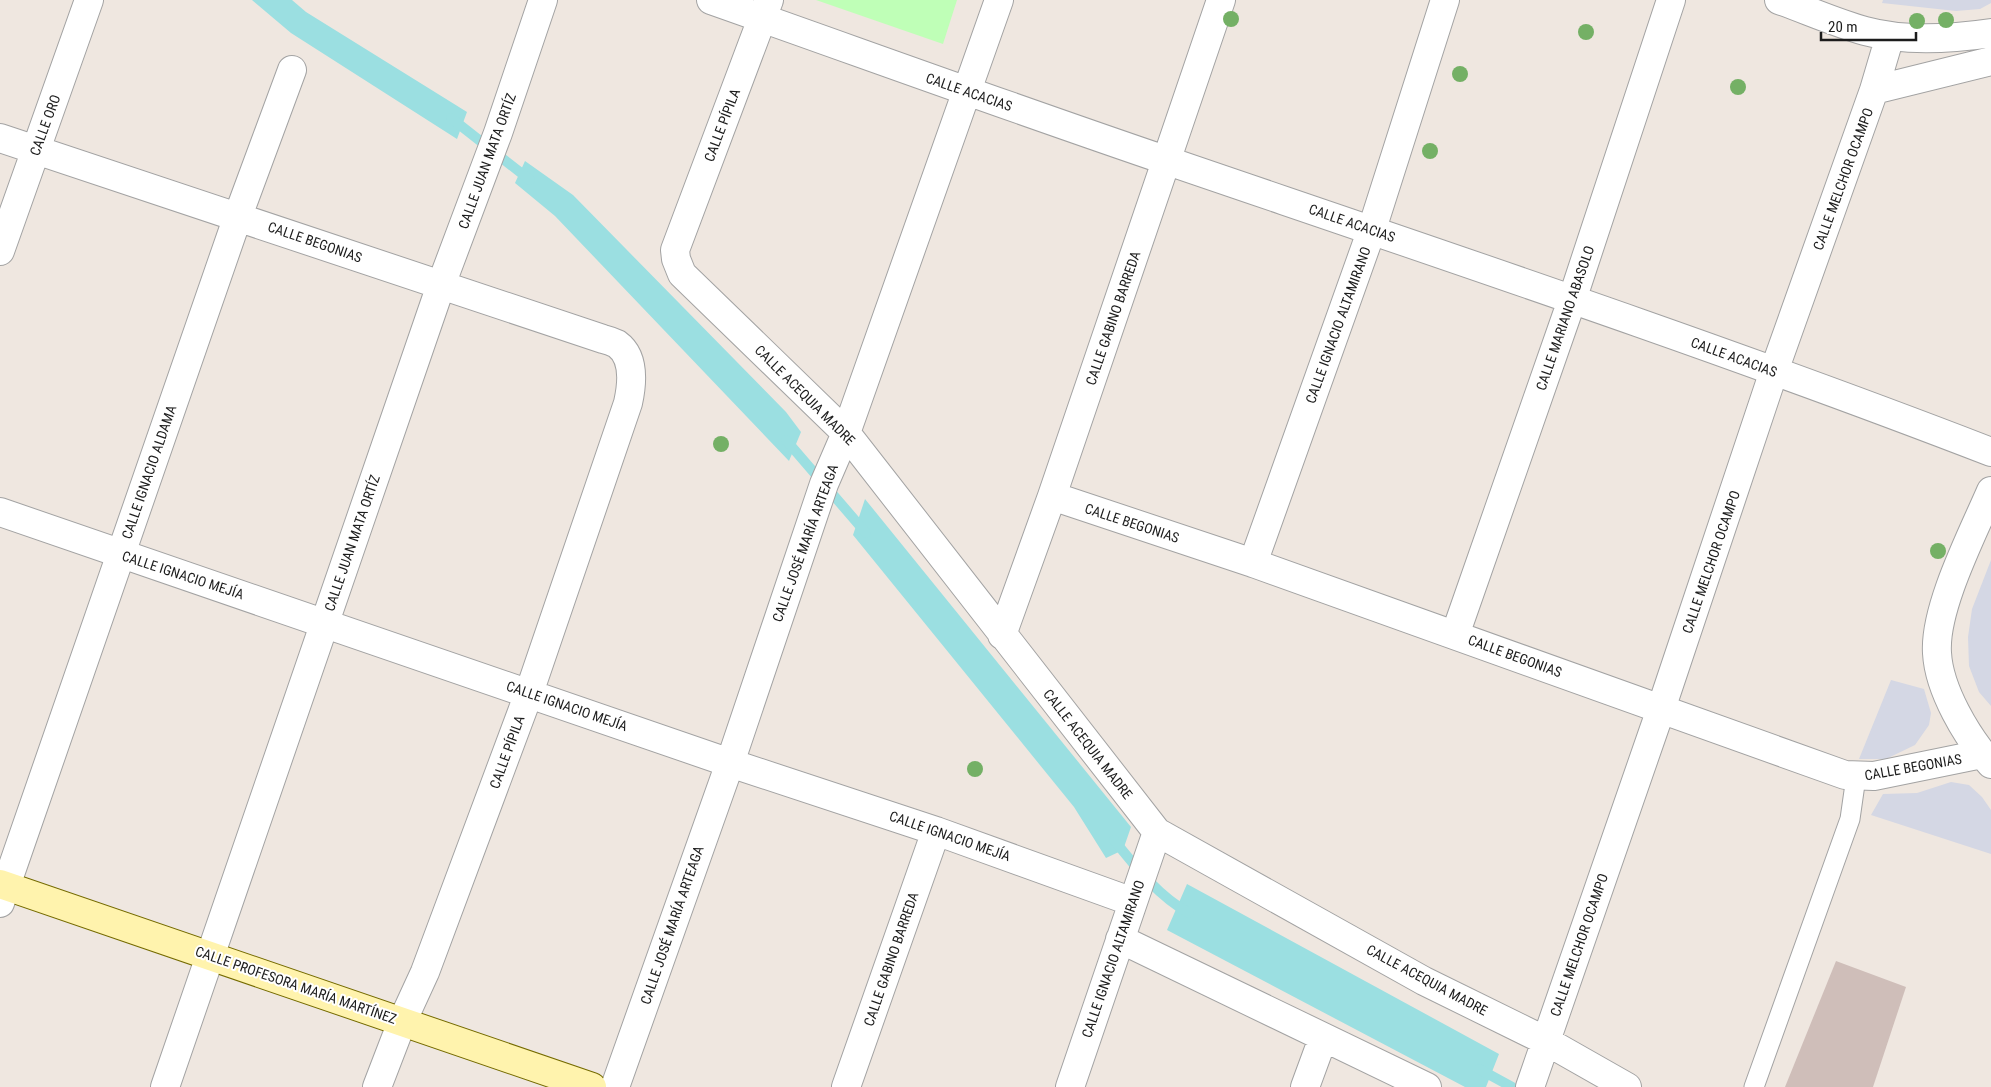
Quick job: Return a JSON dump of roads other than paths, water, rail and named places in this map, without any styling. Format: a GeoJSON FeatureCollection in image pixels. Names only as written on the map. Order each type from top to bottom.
{"type":"FeatureCollection","features":[{"type":"Feature","properties":{"kind":"street","name":"CALLE ORO"},"geometry":{"type":"LineString","coordinates":[[0,251],[89,0]]}},
{"type":"Feature","properties":{"kind":"street","name":"CALLE JUAN MATA ORTÍZ"},"geometry":{"type":"LineString","coordinates":[[165,1087],[441,285],[498,134],[543,0]]}},
{"type":"Feature","properties":{"kind":"street","name":"CALLE ACACIAS"},"geometry":{"type":"LineString","coordinates":[[711,0],[766,9],[967,91],[1774,371],[1991,452]]}},
{"type":"Feature","properties":{"kind":"street","name":"CALLE JOSÉ MARÍA ARTEAGA"},"geometry":{"type":"LineString","coordinates":[[615,1087],[730,763],[805,536],[824,484],[846,433],[999,0]]}},
{"type":"Feature","properties":{"kind":"street","name":"CALLE GABINO BARREDA"},"geometry":{"type":"LineString","coordinates":[[1002,635],[1052,496],[1221,0]]}},
{"type":"Feature","properties":{"kind":"street","name":"CALLE IGNACIO ALTAMIRANO"},"geometry":{"type":"LineString","coordinates":[[1253,563],[1372,230],[1445,0]]}},
{"type":"Feature","properties":{"kind":"street","name":"CALLE MARIANO ABASOLO"},"geometry":{"type":"LineString","coordinates":[[1456,635],[1572,300],[1671,0]]}},
{"type":"Feature","properties":{"kind":"street"},"geometry":{"type":"LineString","coordinates":[[1779,0],[1865,31],[1890,36],[1961,38],[1991,33]]}},
{"type":"Feature","properties":{"kind":"street","name":"CALLE PÍPILA"},"geometry":{"type":"LineString","coordinates":[[676,250],[766,9]]}},
{"type":"Feature","properties":{"kind":"street","name":"CALLE MELCHOR OCAMPO"},"geometry":{"type":"LineString","coordinates":[[1538,1064],[1661,709],[1774,371],[1874,90],[1890,36]]}},
{"type":"Feature","properties":{"kind":"street"},"geometry":{"type":"LineString","coordinates":[[1874,90],[1991,61]]}},
{"type":"Feature","properties":{"kind":"street","name":"CALLE IGNACIO ALDAMA"},"geometry":{"type":"LineString","coordinates":[[2,891],[238,216],[292,70]]}},
{"type":"Feature","properties":{"kind":"street","name":"CALLE BEGONIAS"},"geometry":{"type":"LineString","coordinates":[[0,138],[618,344],[626,355]]}},
{"type":"Feature","properties":{"kind":"street","name":"CALLE ACEQUIA MADRE"},"geometry":{"type":"LineString","coordinates":[[676,250],[676,259],[682,274],[846,433],[1002,635],[1154,841],[1424,981],[1538,1064],[1627,1087]]}},
{"type":"Feature","properties":{"kind":"street","name":"CALLE PÍPILA"},"geometry":{"type":"LineString","coordinates":[[377,1087],[402,1022],[425,972],[529,693],[628,403],[632,372],[626,355]]}},
{"type":"Feature","properties":{"kind":"street"},"geometry":{"type":"LineString","coordinates":[[1986,759],[1964,728],[1952,702],[1941,672],[1937,652],[1939,630],[1945,602],[1991,491]]}},
{"type":"Feature","properties":{"kind":"street","name":"CALLE BEGONIAS"},"geometry":{"type":"LineString","coordinates":[[1052,496],[1253,563],[1845,775],[1856,777],[1986,759]]}},
{"type":"Feature","properties":{"kind":"street","name":"CALLE IGNACIO MEJÍA"},"geometry":{"type":"LineString","coordinates":[[0,512],[730,763],[1135,895]]}},
{"type":"Feature","properties":{"kind":"street","name":"CALLE GABINO BARREDA"},"geometry":{"type":"LineString","coordinates":[[846,1087],[936,830]]}},
{"type":"Feature","properties":{"kind":"street","name":"CALLE IGNACIO ALTAMIRANO"},"geometry":{"type":"LineString","coordinates":[[1070,1087],[1154,841]]}},
{"type":"Feature","properties":{"kind":"street","name":"CALLE PROFESORA MARÍA MARTÍNEZ"},"geometry":{"type":"LineString","coordinates":[[2,891],[210,955],[592,1087]]}},
{"type":"Feature","properties":{"kind":"street"},"geometry":{"type":"LineString","coordinates":[[1120,939],[1427,1087]]}},
{"type":"Feature","properties":{"kind":"street"},"geometry":{"type":"LineString","coordinates":[[1305,1087],[1323,1038]]}},
{"type":"Feature","properties":{"kind":"lane"},"geometry":{"type":"LineString","coordinates":[[1754,1087],[1850,819],[1856,777]]}},
{"type":"Feature","properties":{"kind":"water"},"geometry":{"type":"Polygon","coordinates":[[[252,0],[292,0],[306,12],[467,112],[457,139],[291,33],[252,0]]]}},
{"type":"Feature","properties":{"kind":"water"},"geometry":{"type":"Polygon","coordinates":[[[525,161],[573,195],[786,412],[801,432],[789,461],[555,216],[515,183],[525,161]]]}},
{"type":"Feature","properties":{"kind":"water"},"geometry":{"type":"Polygon","coordinates":[[[865,499],[1131,827],[1123,850],[1106,858],[1074,807],[853,535],[865,499]]]}},
{"type":"Feature","properties":{"kind":"water"},"geometry":{"type":"Polygon","coordinates":[[[1187,884],[1499,1054],[1486,1087],[1465,1087],[1167,930],[1187,884]]]}},
{"type":"Feature","properties":{"kind":"waterway"},"geometry":{"type":"LineString","coordinates":[[451,118],[530,180]]}},
{"type":"Feature","properties":{"kind":"waterway"},"geometry":{"type":"LineString","coordinates":[[786,440],[866,533]]}},
{"type":"Feature","properties":{"kind":"waterway"},"geometry":{"type":"LineString","coordinates":[[1114,840],[1157,889],[1189,913]]}},
{"type":"Feature","properties":{"kind":"waterway"},"geometry":{"type":"LineString","coordinates":[[1479,1069],[1512,1087]]}}]}
